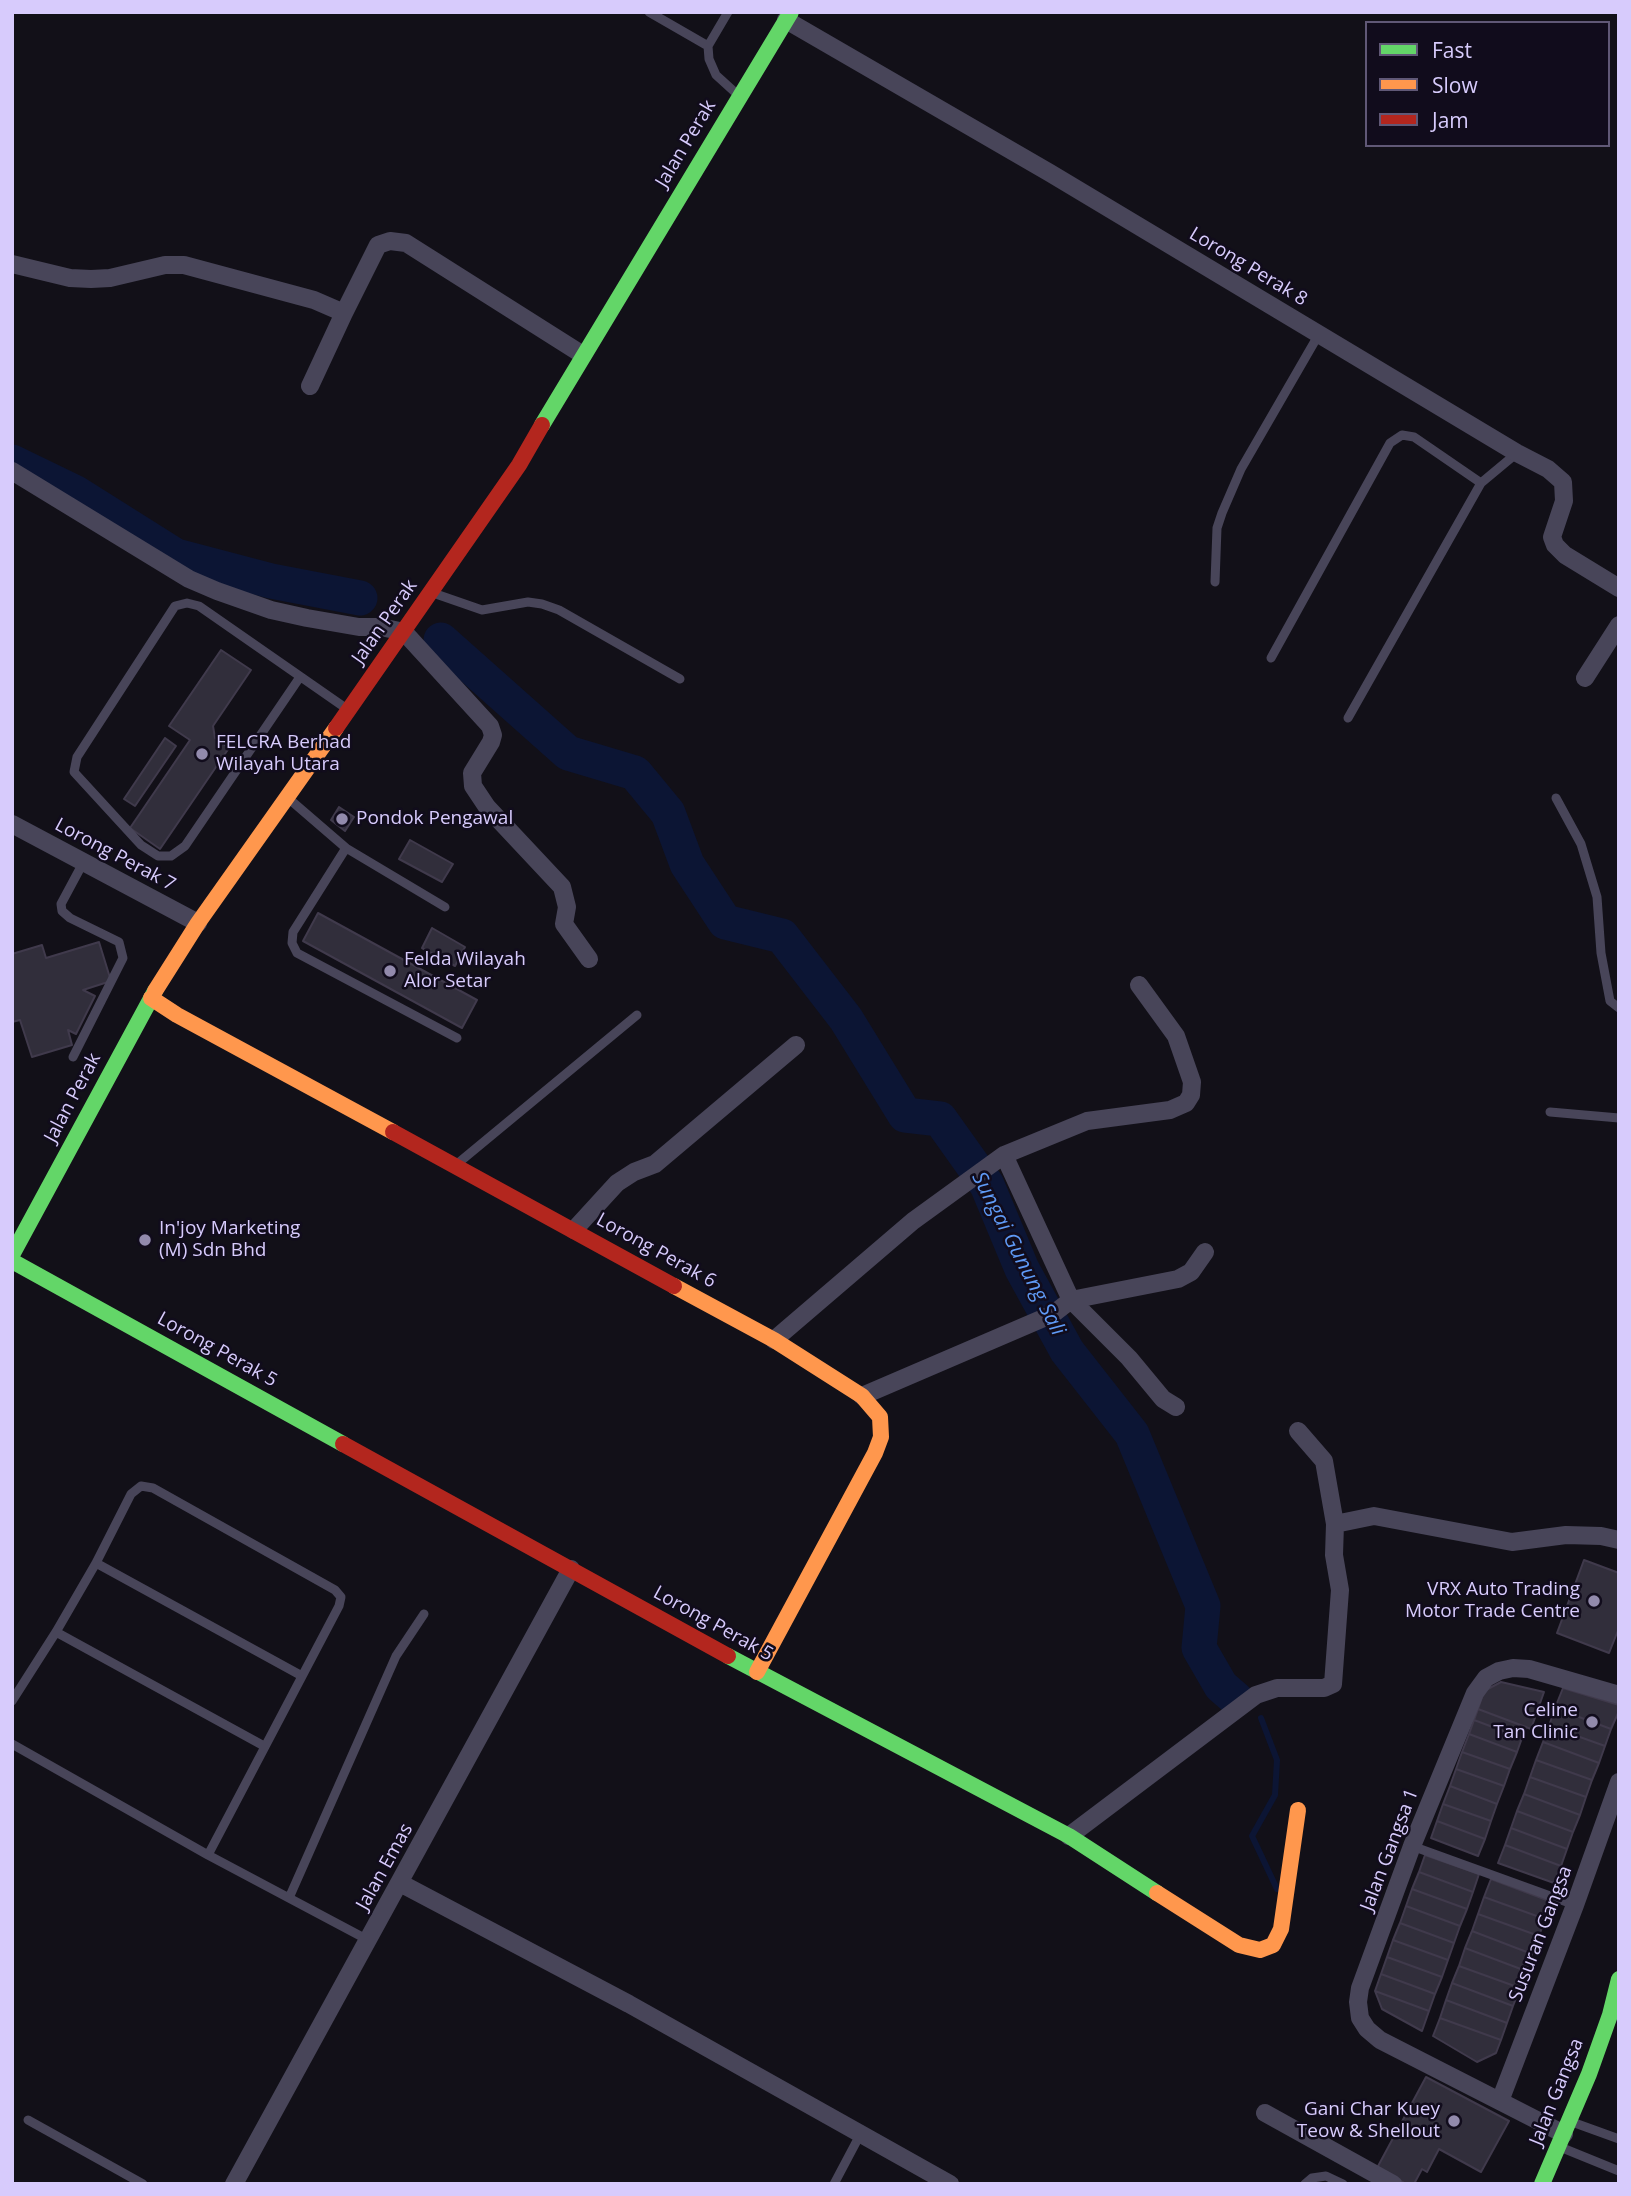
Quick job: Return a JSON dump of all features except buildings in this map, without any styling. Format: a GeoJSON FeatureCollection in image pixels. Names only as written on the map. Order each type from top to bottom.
{"type":"FeatureCollection","features":[{"type":"Feature","properties":{"kind":"street","name":"Jalan Perak"},"geometry":{"type":"LineString","coordinates":[[12,1255],[151,998],[198,923],[519,465],[788,16]]}},
{"type":"Feature","properties":{"kind":"street","name":"Lorong Perak 8"},"geometry":{"type":"LineString","coordinates":[[788,16],[1517,453],[1548,469],[1563,482],[1563,501],[1552,537],[1555,545],[1565,555],[1619,588]]}},
{"type":"Feature","properties":{"kind":"street"},"geometry":{"type":"LineString","coordinates":[[310,386],[378,245],[390,241],[406,243],[583,355]]}},
{"type":"Feature","properties":{"kind":"street"},"geometry":{"type":"LineString","coordinates":[[12,264],[70,278],[91,279],[110,278],[165,265],[184,265],[314,300],[344,313]]}},
{"type":"Feature","properties":{"kind":"street"},"geometry":{"type":"LineString","coordinates":[[12,471],[189,579],[217,591],[307,618],[404,632],[490,726],[493,735],[472,773],[473,786],[487,807],[562,887],[567,907],[564,925],[589,960]]}},
{"type":"Feature","properties":{"kind":"street"},"geometry":{"type":"LineString","coordinates":[[1585,678],[1619,625]]}},
{"type":"Feature","properties":{"kind":"street","name":"Lorong Perak 7"},"geometry":{"type":"LineString","coordinates":[[12,824],[198,923]]}},
{"type":"Feature","properties":{"kind":"street"},"geometry":{"type":"LineString","coordinates":[[775,1339],[913,1221],[1004,1155],[1087,1121],[1170,1110],[1186,1103],[1191,1095],[1192,1082],[1176,1036],[1139,985]]}},
{"type":"Feature","properties":{"kind":"street","name":"Lorong Perak 6"},"geometry":{"type":"LineString","coordinates":[[151,998],[775,1339],[862,1396],[880,1417],[881,1437],[875,1453],[757,1672]]}},
{"type":"Feature","properties":{"kind":"street"},"geometry":{"type":"LineString","coordinates":[[574,1230],[617,1183],[634,1172],[655,1164],[796,1045]]}},
{"type":"Feature","properties":{"kind":"street"},"geometry":{"type":"LineString","coordinates":[[1004,1155],[1071,1300],[1129,1358],[1163,1399],[1176,1407]]}},
{"type":"Feature","properties":{"kind":"street"},"geometry":{"type":"LineString","coordinates":[[862,1396],[1053,1314],[1071,1300],[1178,1279],[1191,1272],[1205,1252]]}},
{"type":"Feature","properties":{"kind":"street","name":"Lorong Perak 5"},"geometry":{"type":"LineString","coordinates":[[12,1261],[757,1672],[1069,1836],[1240,1945],[1260,1950],[1273,1945],[1280,1929],[1298,1810]]}},
{"type":"Feature","properties":{"kind":"street"},"geometry":{"type":"LineString","coordinates":[[1069,1836],[1256,1695],[1277,1688],[1324,1688],[1332,1684],[1340,1590],[1334,1555],[1335,1524],[1324,1461],[1298,1431]]}},
{"type":"Feature","properties":{"kind":"street"},"geometry":{"type":"LineString","coordinates":[[1335,1524],[1374,1516],[1512,1542],[1566,1535],[1601,1536],[1619,1540]]}},
{"type":"Feature","properties":{"kind":"street","name":"Jalan Emas"},"geometry":{"type":"LineString","coordinates":[[234,2184],[571,1569]]}},
{"type":"Feature","properties":{"kind":"street","name":"Jalan Gangsa 1"},"geometry":{"type":"LineString","coordinates":[[1564,2134],[1380,2040],[1367,2029],[1360,2018],[1358,2003],[1360,1988],[1412,1846],[1475,1693],[1486,1678],[1513,1668],[1529,1669],[1619,1694]]}},
{"type":"Feature","properties":{"kind":"street","name":"Susuran Gangsa"},"geometry":{"type":"LineString","coordinates":[[1500,2101],[1619,1782]]}},
{"type":"Feature","properties":{"kind":"street"},"geometry":{"type":"LineString","coordinates":[[400,1883],[629,2004],[950,2184]]}},
{"type":"Feature","properties":{"kind":"street","name":"Jalan Gangsa"},"geometry":{"type":"LineString","coordinates":[[1542,2184],[1614,2008],[1619,1979]]}},
{"type":"Feature","properties":{"kind":"street"},"geometry":{"type":"LineString","coordinates":[[1265,2113],[1393,2184]]}},
{"type":"Feature","properties":{"kind":"lane"},"geometry":{"type":"LineString","coordinates":[[649,12],[708,46]]}},
{"type":"Feature","properties":{"kind":"lane"},"geometry":{"type":"LineString","coordinates":[[728,12],[708,46],[709,59],[716,75],[740,96]]}},
{"type":"Feature","properties":{"kind":"lane"},"geometry":{"type":"LineString","coordinates":[[1215,582],[1217,528],[1222,513],[1241,469],[1319,334]]}},
{"type":"Feature","properties":{"kind":"lane"},"geometry":{"type":"LineString","coordinates":[[1271,658],[1390,443],[1402,435],[1413,437],[1481,483]]}},
{"type":"Feature","properties":{"kind":"lane"},"geometry":{"type":"LineString","coordinates":[[1349,718],[1481,483],[1517,453]]}},
{"type":"Feature","properties":{"kind":"lane"},"geometry":{"type":"LineString","coordinates":[[432,592],[482,610],[528,602],[542,604],[559,610],[680,679]]}},
{"type":"Feature","properties":{"kind":"lane"},"geometry":{"type":"LineString","coordinates":[[300,677],[185,846],[171,856],[158,856],[141,845],[74,772],[77,757],[174,606],[187,603],[199,606],[349,710]]}},
{"type":"Feature","properties":{"kind":"lane"},"geometry":{"type":"LineString","coordinates":[[287,797],[346,848],[445,907]]}},
{"type":"Feature","properties":{"kind":"lane"},"geometry":{"type":"LineString","coordinates":[[1556,798],[1581,844],[1597,897],[1603,965],[1610,1001],[1619,1008]]}},
{"type":"Feature","properties":{"kind":"lane"},"geometry":{"type":"LineString","coordinates":[[346,848],[293,932],[292,943],[297,953],[457,1038]]}},
{"type":"Feature","properties":{"kind":"lane"},"geometry":{"type":"LineString","coordinates":[[73,1057],[123,958],[119,942],[70,919],[62,911],[61,904],[83,863]]}},
{"type":"Feature","properties":{"kind":"lane"},"geometry":{"type":"LineString","coordinates":[[456,1165],[637,1014]]}},
{"type":"Feature","properties":{"kind":"lane"},"geometry":{"type":"LineString","coordinates":[[1550,1112],[1619,1118]]}},
{"type":"Feature","properties":{"kind":"lane"},"geometry":{"type":"LineString","coordinates":[[12,1701],[57,1632],[131,1494],[141,1486],[165,1494],[335,1590],[341,1597],[339,1606],[208,1855]]}},
{"type":"Feature","properties":{"kind":"lane"},"geometry":{"type":"LineString","coordinates":[[96,1563],[302,1676]]}},
{"type":"Feature","properties":{"kind":"lane"},"geometry":{"type":"LineString","coordinates":[[289,1898],[396,1656],[424,1614]]}},
{"type":"Feature","properties":{"kind":"lane"},"geometry":{"type":"LineString","coordinates":[[57,1632],[264,1746]]}},
{"type":"Feature","properties":{"kind":"lane"},"geometry":{"type":"LineString","coordinates":[[12,1744],[208,1855],[368,1940]]}},
{"type":"Feature","properties":{"kind":"lane"},"geometry":{"type":"LineString","coordinates":[[1412,1846],[1575,1905]]}},
{"type":"Feature","properties":{"kind":"lane"},"geometry":{"type":"LineString","coordinates":[[28,2120],[143,2184]]}},
{"type":"Feature","properties":{"kind":"lane"},"geometry":{"type":"LineString","coordinates":[[834,2184],[862,2133]]}},
{"type":"Feature","properties":{"kind":"lane"},"geometry":{"type":"LineString","coordinates":[[1564,2134],[1619,2139]]}},
{"type":"Feature","properties":{"kind":"lane"},"geometry":{"type":"LineString","coordinates":[[1564,2134],[1619,2171]]}},
{"type":"Feature","properties":{"kind":"lane"},"geometry":{"type":"LineString","coordinates":[[1305,2184],[1312,2178],[1326,2176],[1343,2184]]}},
{"type":"Feature","properties":{"kind":"waterway","name":"Sungai Gunung Sali"},"geometry":{"type":"LineString","coordinates":[[12,462],[76,493],[176,556],[271,581],[360,598]]}},
{"type":"Feature","properties":{"kind":"waterway","name":"Sungai Gunung Sali"},"geometry":{"type":"LineString","coordinates":[[441,640],[568,753],[635,773],[668,813],[687,864],[725,922],[782,936],[846,1019],[905,1115],[940,1119],[987,1185],[1022,1269],[1067,1351],[1132,1434],[1203,1606],[1199,1648],[1221,1686],[1236,1699]]}},
{"type":"Feature","properties":{"kind":"waterway"},"geometry":{"type":"LineString","coordinates":[[1261,1718],[1277,1760],[1275,1795],[1252,1836],[1277,1889]]}},
{"type":"Feature","properties":{"kind":"traffic: fast"},"geometry":{"type":"LineString","coordinates":[[542,425],[791,12]]}},
{"type":"Feature","properties":{"kind":"traffic: fast"},"geometry":{"type":"LineString","coordinates":[[12,1255],[155,991]]}},
{"type":"Feature","properties":{"kind":"traffic: fast"},"geometry":{"type":"LineString","coordinates":[[12,1261],[343,1444]]}},
{"type":"Feature","properties":{"kind":"traffic: fast"},"geometry":{"type":"LineString","coordinates":[[728,1656],[1069,1836],[1157,1893]]}},
{"type":"Feature","properties":{"kind":"traffic: fast"},"geometry":{"type":"LineString","coordinates":[[1542,2184],[1589,2074],[1610,2015],[1619,1979]]}},
{"type":"Feature","properties":{"kind":"traffic: slow"},"geometry":{"type":"LineString","coordinates":[[155,991],[198,923],[336,728]]}},
{"type":"Feature","properties":{"kind":"traffic: slow"},"geometry":{"type":"LineString","coordinates":[[151,998],[177,1015],[393,1132]]}},
{"type":"Feature","properties":{"kind":"traffic: slow"},"geometry":{"type":"LineString","coordinates":[[674,1286],[774,1340],[862,1396],[880,1417],[881,1437],[875,1453],[757,1672]]}},
{"type":"Feature","properties":{"kind":"traffic: slow"},"geometry":{"type":"LineString","coordinates":[[1157,1893],[1239,1945],[1260,1950],[1273,1945],[1281,1929],[1298,1810]]}},
{"type":"Feature","properties":{"kind":"traffic: jam"},"geometry":{"type":"LineString","coordinates":[[336,728],[519,465],[542,425]]}},
{"type":"Feature","properties":{"kind":"traffic: jam"},"geometry":{"type":"LineString","coordinates":[[393,1132],[674,1286]]}},
{"type":"Feature","properties":{"kind":"traffic: jam"},"geometry":{"type":"LineString","coordinates":[[343,1444],[728,1656]]}},
{"type":"Feature","properties":{"kind":"place","name":"FELCRA Berhad Wilayah Utara"},"geometry":{"type":"Point","coordinates":[202,754]}},
{"type":"Feature","properties":{"kind":"place","name":"Pondok Pengawal"},"geometry":{"type":"Point","coordinates":[342,819]}},
{"type":"Feature","properties":{"kind":"place","name":"Felda Wilayah Alor Setar"},"geometry":{"type":"Point","coordinates":[390,971]}},
{"type":"Feature","properties":{"kind":"place","name":"In'joy Marketing (M) Sdn Bhd"},"geometry":{"type":"Point","coordinates":[145,1240]}},
{"type":"Feature","properties":{"kind":"place","name":"VRX Auto Trading Motor Trade Centre"},"geometry":{"type":"Point","coordinates":[1594,1601]}},
{"type":"Feature","properties":{"kind":"place","name":"Celine Tan Clinic"},"geometry":{"type":"Point","coordinates":[1592,1722]}},
{"type":"Feature","properties":{"kind":"place","name":"Gani Char Kuey Teow & Shellout"},"geometry":{"type":"Point","coordinates":[1454,2121]}}]}
